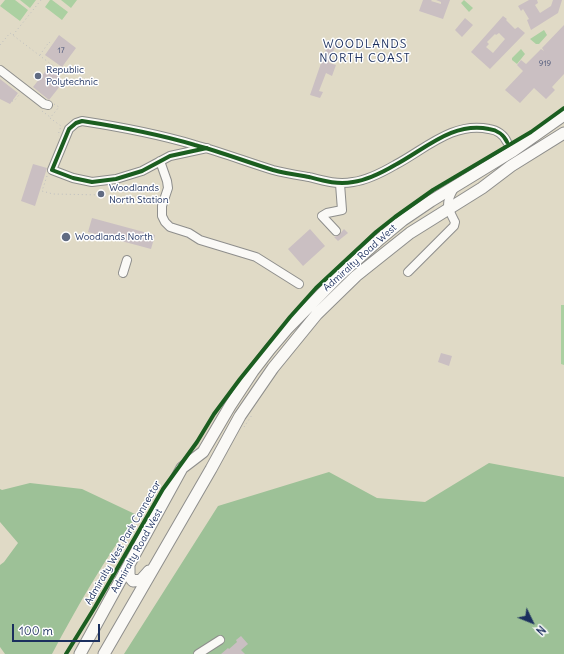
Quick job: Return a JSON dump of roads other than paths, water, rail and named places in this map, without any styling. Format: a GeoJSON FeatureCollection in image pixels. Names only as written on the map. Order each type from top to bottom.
{"type":"FeatureCollection","features":[{"type":"Feature","properties":{"kind":"main road"},"geometry":{"type":"LineString","coordinates":[[510,147],[513,144],[525,143],[564,115]]}},
{"type":"Feature","properties":{"kind":"main road","name":"Admiralty Road West"},"geometry":{"type":"LineString","coordinates":[[104,654],[160,559],[240,416],[288,348],[330,301],[356,276],[410,234],[482,188],[528,155],[564,133]]}},
{"type":"Feature","properties":{"kind":"main road"},"geometry":{"type":"LineString","coordinates":[[510,147],[528,155]]}},
{"type":"Feature","properties":{"kind":"main road"},"geometry":{"type":"LineString","coordinates":[[510,147],[512,166]]}},
{"type":"Feature","properties":{"kind":"main road","name":"Admiralty Road West"},"geometry":{"type":"LineString","coordinates":[[80,654],[182,468],[203,452],[230,406],[253,371],[270,349],[318,297],[380,239],[403,220],[454,187],[510,147]]}},
{"type":"Feature","properties":{"kind":"main road"},"geometry":{"type":"LineString","coordinates":[[129,566],[129,576],[133,581],[141,580],[160,559]]}},
{"type":"Feature","properties":{"kind":"main road"},"geometry":{"type":"LineString","coordinates":[[112,596],[120,588],[127,585],[133,588],[136,593],[134,603]]}},
{"type":"Feature","properties":{"kind":"street"},"geometry":{"type":"LineString","coordinates":[[0,70],[44,104],[48,105]]}},
{"type":"Feature","properties":{"kind":"street"},"geometry":{"type":"LineString","coordinates":[[207,148],[170,156],[142,171],[116,179],[92,182],[73,178],[52,170],[69,129],[82,121],[136,130],[207,148],[275,170],[340,184],[355,182],[380,173],[445,135],[468,128],[480,127],[492,129],[505,138],[510,147]]}},
{"type":"Feature","properties":{"kind":"street"},"geometry":{"type":"LineString","coordinates":[[160,161],[168,188],[162,206],[162,216],[170,227],[189,233],[200,240],[256,257],[299,284]]}},
{"type":"Feature","properties":{"kind":"street"},"geometry":{"type":"LineString","coordinates":[[336,232],[322,216],[327,213],[342,210],[340,184]]}},
{"type":"Feature","properties":{"kind":"street"},"geometry":{"type":"LineString","coordinates":[[448,210],[447,203],[454,187]]}},
{"type":"Feature","properties":{"kind":"street"},"geometry":{"type":"LineString","coordinates":[[408,272],[454,226],[455,222],[448,210],[439,203],[431,201]]}},
{"type":"Feature","properties":{"kind":"street"},"geometry":{"type":"LineString","coordinates":[[123,273],[127,260]]}},
{"type":"Feature","properties":{"kind":"street"},"geometry":{"type":"LineString","coordinates":[[198,654],[220,640]]}},
{"type":"Feature","properties":{"kind":"place","name":"Republic Polytechnic"},"geometry":{"type":"Point","coordinates":[38,76]}},
{"type":"Feature","properties":{"kind":"place","name":"Woodlands North Station"},"geometry":{"type":"Point","coordinates":[101,194]}},
{"type":"Feature","properties":{"kind":"place","name":"Woodlands North"},"geometry":{"type":"Point","coordinates":[66,237]}},
{"type":"Feature","properties":{"kind":"district","name":"WOODLANDS NORTH COAST"},"geometry":{"type":"Point","coordinates":[365,52]}}]}
